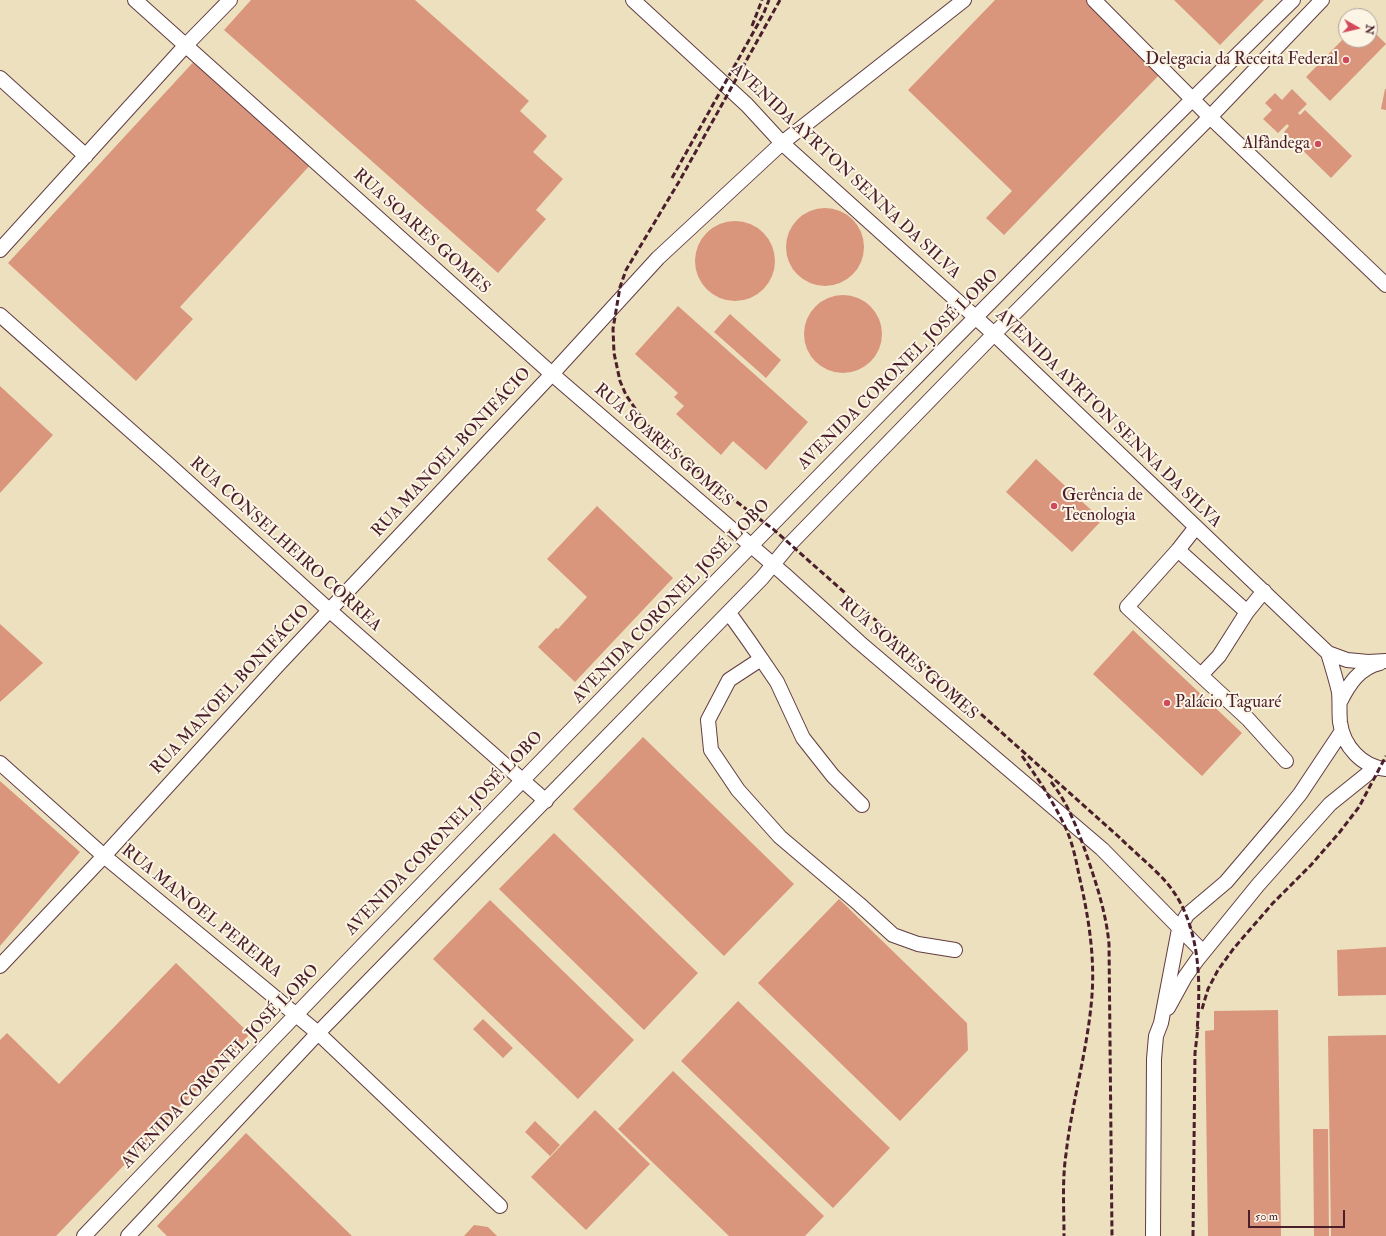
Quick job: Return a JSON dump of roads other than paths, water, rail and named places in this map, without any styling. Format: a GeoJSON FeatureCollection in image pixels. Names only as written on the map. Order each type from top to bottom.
{"type":"FeatureCollection","features":[{"type":"Feature","properties":{"kind":"street","name":"RUA SOARES GOMES"},"geometry":{"type":"LineString","coordinates":[[135,0],[552,374],[773,565],[859,642],[1102,849],[1203,952]]}},
{"type":"Feature","properties":{"kind":"street"},"geometry":{"type":"LineString","coordinates":[[0,250],[186,45],[230,0]]}},
{"type":"Feature","properties":{"kind":"street","name":"AVENIDA AYRTON SENNA DA SILVA"},"geometry":{"type":"LineString","coordinates":[[633,0],[747,105],[782,143],[994,334],[1328,653],[1347,660],[1368,662],[1386,661]]}},
{"type":"Feature","properties":{"kind":"street","name":"RUA MANOEL BONIFÁCIO"},"geometry":{"type":"LineString","coordinates":[[0,966],[104,856],[329,610],[552,374],[658,258],[782,143],[964,0]]}},
{"type":"Feature","properties":{"kind":"street"},"geometry":{"type":"LineString","coordinates":[[1094,0],[1210,117],[1386,285]]}},
{"type":"Feature","properties":{"kind":"street","name":"AVENIDA CORONEL JOSÉ LOBO"},"geometry":{"type":"LineString","coordinates":[[84,1236],[523,779],[1192,98],[1292,0]]}},
{"type":"Feature","properties":{"kind":"street"},"geometry":{"type":"LineString","coordinates":[[128,1236],[318,1033],[729,613],[762,578],[790,544],[994,334],[1210,117],[1322,0]]}},
{"type":"Feature","properties":{"kind":"street"},"geometry":{"type":"LineString","coordinates":[[0,78],[86,156]]}},
{"type":"Feature","properties":{"kind":"street","name":"RUA CONSELHEIRO CORREA"},"geometry":{"type":"LineString","coordinates":[[0,315],[173,468],[329,610],[546,800]]}},
{"type":"Feature","properties":{"kind":"street"},"geometry":{"type":"LineString","coordinates":[[1196,527],[1178,550],[1127,608],[1248,719],[1286,761]]}},
{"type":"Feature","properties":{"kind":"street"},"geometry":{"type":"LineString","coordinates":[[1178,550],[1246,612]]}},
{"type":"Feature","properties":{"kind":"street"},"geometry":{"type":"LineString","coordinates":[[1201,675],[1219,656],[1246,612],[1264,591]]}},
{"type":"Feature","properties":{"kind":"street"},"geometry":{"type":"LineString","coordinates":[[729,613],[777,682],[803,738],[833,776],[862,805]]}},
{"type":"Feature","properties":{"kind":"street","name":"AVENIDA AYRTON SENNA DA SILVA"},"geometry":{"type":"LineString","coordinates":[[1328,653],[1336,680],[1340,702],[1340,721],[1346,741],[1360,758],[1381,768]]}},
{"type":"Feature","properties":{"kind":"street"},"geometry":{"type":"LineString","coordinates":[[761,658],[729,680],[708,720],[711,750],[738,790],[780,838],[859,904],[893,935],[918,944],[955,950]]}},
{"type":"Feature","properties":{"kind":"street"},"geometry":{"type":"LineString","coordinates":[[1340,702],[1351,682],[1358,675],[1377,663],[1386,661]]}},
{"type":"Feature","properties":{"kind":"street"},"geometry":{"type":"LineString","coordinates":[[1153,1236],[1154,1058],[1156,1036],[1179,929],[1187,915],[1226,882],[1283,815],[1300,794],[1342,731]]}},
{"type":"Feature","properties":{"kind":"street","name":"RUA MANOEL PEREIRA"},"geometry":{"type":"LineString","coordinates":[[0,763],[104,856],[318,1033],[500,1206]]}},
{"type":"Feature","properties":{"kind":"street"},"geometry":{"type":"LineString","coordinates":[[1160,1023],[1185,977],[1203,952],[1315,818],[1330,804],[1381,768]]}},
{"type":"Feature","properties":{"kind":"railway"},"geometry":{"type":"LineString","coordinates":[[752,26],[762,0]]}},
{"type":"Feature","properties":{"kind":"railway"},"geometry":{"type":"LineString","coordinates":[[672,178],[763,15],[769,0]]}},
{"type":"Feature","properties":{"kind":"railway"},"geometry":{"type":"LineString","coordinates":[[780,0],[680,180],[626,270],[620,287],[613,329],[614,353],[620,381],[626,395],[641,417],[653,431],[722,491],[773,529],[1119,837],[1167,883],[1187,916],[1196,954],[1199,993],[1197,1031]]}},
{"type":"Feature","properties":{"kind":"railway"},"geometry":{"type":"LineString","coordinates":[[1022,756],[1052,802],[1073,847],[1085,905],[1092,950],[1093,980],[1090,1015],[1084,1055],[1072,1114],[1065,1164],[1064,1236]]}},
{"type":"Feature","properties":{"kind":"railway"},"geometry":{"type":"LineString","coordinates":[[1202,1009],[1208,989],[1218,970],[1234,948],[1273,903],[1311,865],[1339,833],[1359,807],[1386,756]]}},
{"type":"Feature","properties":{"kind":"railway"},"geometry":{"type":"LineString","coordinates":[[1051,782],[1072,816],[1079,834],[1097,887],[1108,932],[1112,1236]]}},
{"type":"Feature","properties":{"kind":"railway"},"geometry":{"type":"LineString","coordinates":[[1193,1236],[1195,1053],[1198,1027]]}},
{"type":"Feature","properties":{"kind":"place","name":"Delegacia da Receita Federal"},"geometry":{"type":"Point","coordinates":[1346,60]}},
{"type":"Feature","properties":{"kind":"place","name":"Alfândega"},"geometry":{"type":"Point","coordinates":[1318,144]}},
{"type":"Feature","properties":{"kind":"place","name":"Gerência de Tecnologia"},"geometry":{"type":"Point","coordinates":[1054,506]}},
{"type":"Feature","properties":{"kind":"place","name":"Palácio Taguaré"},"geometry":{"type":"Point","coordinates":[1167,703]}}]}
